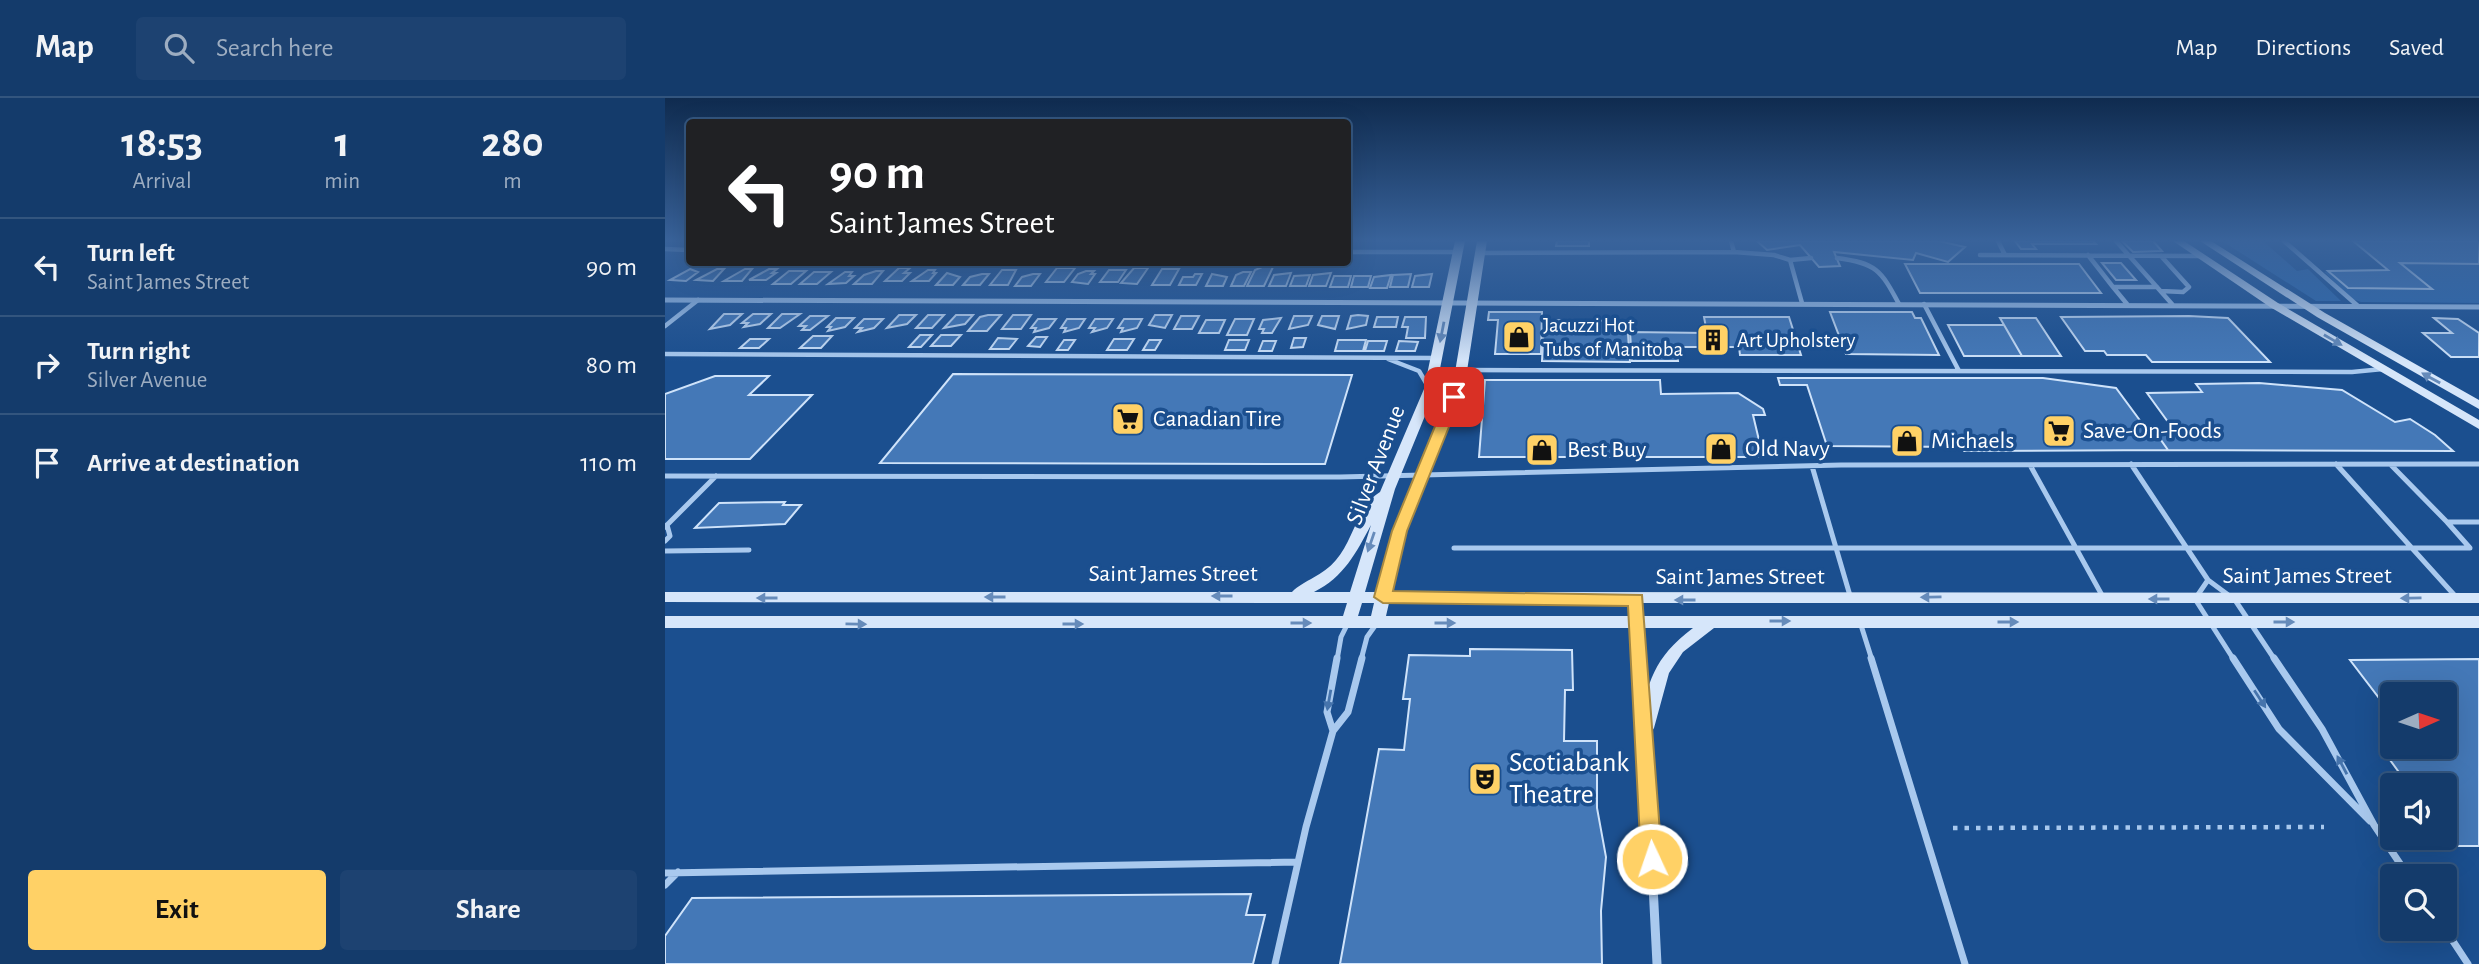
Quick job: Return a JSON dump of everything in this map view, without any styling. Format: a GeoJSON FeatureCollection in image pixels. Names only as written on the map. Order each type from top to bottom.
{"type":"FeatureCollection","features":[{"type":"Feature","properties":{"kind":"main road","name":"Silver Avenue"},"geometry":{"type":"LineString","coordinates":[[1349,622],[1390,483],[1430,389],[1452,281]]}},
{"type":"Feature","properties":{"kind":"main road","name":"Silver Avenue"},"geometry":{"type":"LineString","coordinates":[[1377,623],[1399,531],[1453,402],[1475,281]]}},
{"type":"Feature","properties":{"kind":"main road"},"geometry":{"type":"LineString","coordinates":[[2238,281],[2479,425]]}},
{"type":"Feature","properties":{"kind":"main road"},"geometry":{"type":"LineString","coordinates":[[2268,281],[2479,405]]}},
{"type":"Feature","properties":{"kind":"main road"},"geometry":{"type":"LineString","coordinates":[[1291,596],[1327,580],[1340,568],[1351,554],[1365,517],[1390,483]]}},
{"type":"Feature","properties":{"kind":"main road","name":"Saint James Street"},"geometry":{"type":"LineString","coordinates":[[665,597],[1291,596],[1636,600],[1965,596],[2235,600],[2479,598]]}},
{"type":"Feature","properties":{"kind":"main road"},"geometry":{"type":"LineString","coordinates":[[1645,728],[1661,672],[1677,648],[1712,621]]}},
{"type":"Feature","properties":{"kind":"main road","name":"Saint James Street"},"geometry":{"type":"LineString","coordinates":[[665,622],[2479,622]]}},
{"type":"Feature","properties":{"kind":"street"},"geometry":{"type":"LineString","coordinates":[[665,300],[2479,307]]}},
{"type":"Feature","properties":{"kind":"street"},"geometry":{"type":"LineString","coordinates":[[1636,600],[1657,964]]}},
{"type":"Feature","properties":{"kind":"lane"},"geometry":{"type":"LineString","coordinates":[[1795,281],[1801,303]]}},
{"type":"Feature","properties":{"kind":"lane"},"geometry":{"type":"LineString","coordinates":[[1887,281],[1899,303]]}},
{"type":"Feature","properties":{"kind":"lane"},"geometry":{"type":"LineString","coordinates":[[2109,281],[2127,304]]}},
{"type":"Feature","properties":{"kind":"lane"},"geometry":{"type":"LineString","coordinates":[[2152,281],[2172,304]]}},
{"type":"Feature","properties":{"kind":"lane"},"geometry":{"type":"LineString","coordinates":[[2113,286],[2155,285],[2159,281]]}},
{"type":"Feature","properties":{"kind":"lane"},"geometry":{"type":"LineString","coordinates":[[2161,291],[2183,292],[2189,287],[2184,281]]}},
{"type":"Feature","properties":{"kind":"lane"},"geometry":{"type":"LineString","coordinates":[[2330,281],[2358,306]]}},
{"type":"Feature","properties":{"kind":"lane"},"geometry":{"type":"LineString","coordinates":[[665,326],[698,300]]}},
{"type":"Feature","properties":{"kind":"lane"},"geometry":{"type":"LineString","coordinates":[[1924,304],[1959,371]]}},
{"type":"Feature","properties":{"kind":"lane"},"geometry":{"type":"LineString","coordinates":[[665,355],[1437,358]]}},
{"type":"Feature","properties":{"kind":"lane"},"geometry":{"type":"LineString","coordinates":[[1382,357],[1419,371],[1430,389]]}},
{"type":"Feature","properties":{"kind":"lane"},"geometry":{"type":"LineString","coordinates":[[1461,370],[2352,372],[2383,369]]}},
{"type":"Feature","properties":{"kind":"lane"},"geometry":{"type":"LineString","coordinates":[[2131,464],[2208,580],[2235,600],[2250,622],[2322,729],[2374,825],[2400,864]]}},
{"type":"Feature","properties":{"kind":"lane"},"geometry":{"type":"LineString","coordinates":[[2336,464],[2457,598]]}},
{"type":"Feature","properties":{"kind":"lane"},"geometry":{"type":"LineString","coordinates":[[1454,548],[2470,548],[2390,464]]}},
{"type":"Feature","properties":{"kind":"lane"},"geometry":{"type":"LineString","coordinates":[[665,476],[1390,483],[1422,477],[1812,466],[2479,464]]}},
{"type":"Feature","properties":{"kind":"lane"},"geometry":{"type":"LineString","coordinates":[[2030,465],[2104,599]]}},
{"type":"Feature","properties":{"kind":"lane"},"geometry":{"type":"LineString","coordinates":[[1812,466],[1851,599]]}},
{"type":"Feature","properties":{"kind":"lane"},"geometry":{"type":"LineString","coordinates":[[665,541],[670,536],[666,526],[716,476]]}},
{"type":"Feature","properties":{"kind":"lane"},"geometry":{"type":"LineString","coordinates":[[2447,522],[2479,522]]}},
{"type":"Feature","properties":{"kind":"lane"},"geometry":{"type":"LineString","coordinates":[[665,551],[750,550]]}},
{"type":"Feature","properties":{"kind":"lane"},"geometry":{"type":"LineString","coordinates":[[2208,580],[2195,599],[2279,729],[2374,825]]}},
{"type":"Feature","properties":{"kind":"lane"},"geometry":{"type":"LineString","coordinates":[[1860,621],[1965,964]]}},
{"type":"Feature","properties":{"kind":"lane"},"geometry":{"type":"LineString","coordinates":[[1333,731],[1327,712],[1341,637],[1349,622]]}},
{"type":"Feature","properties":{"kind":"lane"},"geometry":{"type":"LineString","coordinates":[[1275,964],[1298,862],[1333,731],[1348,712],[1367,637],[1377,623]]}},
{"type":"Feature","properties":{"kind":"lane"},"geometry":{"type":"LineString","coordinates":[[665,873],[1298,862]]}},
{"type":"Feature","properties":{"kind":"lane"},"geometry":{"type":"LineString","coordinates":[[665,885],[678,872]]}},
{"type":"Feature","properties":{"kind":"lane"},"geometry":{"type":"LineString","coordinates":[[2453,941],[2468,964]]}},
{"type":"Feature","properties":{"kind":"path"},"geometry":{"type":"LineString","coordinates":[[1953,828],[2324,827]]}},
{"type":"Feature","properties":{"kind":"shaded area"},"geometry":{"type":"Polygon","coordinates":[[[2285,281],[2321,281],[2341,301],[2316,301],[2285,281]]]}},
{"type":"Feature","properties":{"kind":"shaded area"},"geometry":{"type":"Polygon","coordinates":[[[2334,281],[2340,281],[2348,288],[2431,289],[2422,281],[2479,281],[2479,303],[2361,302],[2352,299],[2334,281]]]}},
{"type":"Feature","properties":{"kind":"building"},"geometry":{"type":"Polygon","coordinates":[[[776,281],[794,281],[791,284],[773,284],[776,281]]]}},
{"type":"Feature","properties":{"kind":"building"},"geometry":{"type":"Polygon","coordinates":[[[803,281],[820,281],[817,284],[800,284],[803,281]]]}},
{"type":"Feature","properties":{"kind":"building"},"geometry":{"type":"Polygon","coordinates":[[[832,281],[848,281],[846,283],[828,284],[832,281]]]}},
{"type":"Feature","properties":{"kind":"building"},"geometry":{"type":"Polygon","coordinates":[[[857,281],[874,281],[872,284],[854,284],[857,281]]]}},
{"type":"Feature","properties":{"kind":"building"},"geometry":{"type":"Polygon","coordinates":[[[939,281],[956,281],[953,285],[936,285],[939,281]]]}},
{"type":"Feature","properties":{"kind":"building"},"geometry":{"type":"Polygon","coordinates":[[[966,281],[983,281],[980,285],[963,285],[966,281]]]}},
{"type":"Feature","properties":{"kind":"building"},"geometry":{"type":"Polygon","coordinates":[[[993,281],[1010,281],[1008,285],[990,285],[993,281]]]}},
{"type":"Feature","properties":{"kind":"building"},"geometry":{"type":"Polygon","coordinates":[[[1019,281],[1034,281],[1031,286],[1015,286],[1019,281]]]}},
{"type":"Feature","properties":{"kind":"building"},"geometry":{"type":"Polygon","coordinates":[[[1122,281],[1139,281],[1137,284],[1122,281]]]}},
{"type":"Feature","properties":{"kind":"building"},"geometry":{"type":"Polygon","coordinates":[[[1154,281],[1172,281],[1170,285],[1152,285],[1154,281]]]}},
{"type":"Feature","properties":{"kind":"building"},"geometry":{"type":"Polygon","coordinates":[[[1181,281],[1198,281],[1196,285],[1179,285],[1181,281]]]}},
{"type":"Feature","properties":{"kind":"building"},"geometry":{"type":"Polygon","coordinates":[[[1208,281],[1225,281],[1223,286],[1206,286],[1208,281]]]}},
{"type":"Feature","properties":{"kind":"building"},"geometry":{"type":"Polygon","coordinates":[[[1233,281],[1246,281],[1244,286],[1231,286],[1233,281]]]}},
{"type":"Feature","properties":{"kind":"building"},"geometry":{"type":"Polygon","coordinates":[[[1249,281],[1266,281],[1264,286],[1247,286],[1249,281]]]}},
{"type":"Feature","properties":{"kind":"building"},"geometry":{"type":"Polygon","coordinates":[[[1271,281],[1288,281],[1286,286],[1269,286],[1271,281]]]}},
{"type":"Feature","properties":{"kind":"building"},"geometry":{"type":"Polygon","coordinates":[[[1292,281],[1308,281],[1306,286],[1290,286],[1292,281]]]}},
{"type":"Feature","properties":{"kind":"building"},"geometry":{"type":"Polygon","coordinates":[[[1311,281],[1328,281],[1326,286],[1309,286],[1311,281]]]}},
{"type":"Feature","properties":{"kind":"building"},"geometry":{"type":"Polygon","coordinates":[[[1332,281],[1350,281],[1348,287],[1330,287],[1332,281]]]}},
{"type":"Feature","properties":{"kind":"building"},"geometry":{"type":"Polygon","coordinates":[[[1353,281],[1370,281],[1368,287],[1351,287],[1353,281]]]}},
{"type":"Feature","properties":{"kind":"building"},"geometry":{"type":"Polygon","coordinates":[[[1372,281],[1389,281],[1387,288],[1370,288],[1372,281]]]}},
{"type":"Feature","properties":{"kind":"building"},"geometry":{"type":"Polygon","coordinates":[[[1391,281],[1409,281],[1408,287],[1390,287],[1391,281]]]}},
{"type":"Feature","properties":{"kind":"building"},"geometry":{"type":"Polygon","coordinates":[[[1414,281],[1430,281],[1429,287],[1412,287],[1414,281]]]}},
{"type":"Feature","properties":{"kind":"building"},"geometry":{"type":"Polygon","coordinates":[[[1914,281],[2092,281],[2101,293],[1920,293],[1914,281]]]}},
{"type":"Feature","properties":{"kind":"building"},"geometry":{"type":"Polygon","coordinates":[[[2340,281],[2423,281],[2432,289],[2348,288],[2340,281]]]}},
{"type":"Feature","properties":{"kind":"building","name":"Jacuzzi Hot Tubs of Manitoba"},"geometry":{"type":"Polygon","coordinates":[[[1489,312],[1542,312],[1541,354],[1495,354],[1498,320],[1488,320],[1489,312]]]}},
{"type":"Feature","properties":{"kind":"building"},"geometry":{"type":"Polygon","coordinates":[[[1830,312],[1912,312],[1915,318],[1921,318],[1939,355],[1846,354],[1830,312]]]}},
{"type":"Feature","properties":{"kind":"building"},"geometry":{"type":"Polygon","coordinates":[[[724,314],[742,314],[730,325],[710,329],[724,314]]]}},
{"type":"Feature","properties":{"kind":"building"},"geometry":{"type":"Polygon","coordinates":[[[753,314],[771,314],[760,324],[744,327],[748,323],[742,323],[753,314]]]}},
{"type":"Feature","properties":{"kind":"building"},"geometry":{"type":"Polygon","coordinates":[[[782,314],[800,314],[780,328],[768,328],[782,314]]]}},
{"type":"Feature","properties":{"kind":"building"},"geometry":{"type":"Polygon","coordinates":[[[899,315],[916,315],[907,324],[887,328],[899,315]]]}},
{"type":"Feature","properties":{"kind":"building"},"geometry":{"type":"Polygon","coordinates":[[[928,315],[944,315],[932,328],[916,328],[928,315]]]}},
{"type":"Feature","properties":{"kind":"building"},"geometry":{"type":"Polygon","coordinates":[[[956,315],[973,315],[965,324],[944,328],[956,315]]]}},
{"type":"Feature","properties":{"kind":"building"},"geometry":{"type":"Polygon","coordinates":[[[1001,315],[987,331],[968,331],[980,317],[1001,315]]]}},
{"type":"Feature","properties":{"kind":"building"},"geometry":{"type":"Polygon","coordinates":[[[1013,315],[1031,315],[1021,329],[1002,329],[1013,315]]]}},
{"type":"Feature","properties":{"kind":"building"},"geometry":{"type":"Polygon","coordinates":[[[1155,315],[1172,315],[1165,328],[1149,325],[1155,315]]]}},
{"type":"Feature","properties":{"kind":"building"},"geometry":{"type":"Polygon","coordinates":[[[810,316],[828,316],[810,330],[802,330],[806,326],[799,326],[810,316]]]}},
{"type":"Feature","properties":{"kind":"building"},"geometry":{"type":"Polygon","coordinates":[[[1181,316],[1199,316],[1192,329],[1174,329],[1181,316]]]}},
{"type":"Feature","properties":{"kind":"building"},"geometry":{"type":"Polygon","coordinates":[[[1294,316],[1312,316],[1308,325],[1289,329],[1294,316]]]}},
{"type":"Feature","properties":{"kind":"building"},"geometry":{"type":"Polygon","coordinates":[[[1322,316],[1339,316],[1335,329],[1318,325],[1322,316]]]}},
{"type":"Feature","properties":{"kind":"building"},"geometry":{"type":"Polygon","coordinates":[[[1351,316],[1368,316],[1366,325],[1347,329],[1351,316]]]}},
{"type":"Feature","properties":{"kind":"building"},"geometry":{"type":"Polygon","coordinates":[[[1377,317],[1398,317],[1396,327],[1374,327],[1377,317]]]}},
{"type":"Feature","properties":{"kind":"building"},"geometry":{"type":"Polygon","coordinates":[[[1405,317],[1426,317],[1425,338],[1406,338],[1408,327],[1402,327],[1405,317]]]}},
{"type":"Feature","properties":{"kind":"building","name":"Art Upholstery"},"geometry":{"type":"Polygon","coordinates":[[[1704,317],[1789,317],[1801,355],[1740,355],[1739,347],[1676,347],[1678,361],[1632,361],[1630,332],[1707,333],[1704,317]]]}},
{"type":"Feature","properties":{"kind":"building"},"geometry":{"type":"Polygon","coordinates":[[[2061,317],[2228,318],[2270,362],[2152,362],[2146,355],[2107,355],[2104,351],[2085,351],[2061,317]]]}},
{"type":"Feature","properties":{"kind":"building"},"geometry":{"type":"Polygon","coordinates":[[[836,318],[854,318],[845,327],[828,331],[831,327],[827,327],[836,318]]]}},
{"type":"Feature","properties":{"kind":"building"},"geometry":{"type":"Polygon","coordinates":[[[1281,318],[1272,333],[1262,333],[1264,329],[1259,329],[1263,320],[1281,318]]]}},
{"type":"Feature","properties":{"kind":"building"},"geometry":{"type":"Polygon","coordinates":[[[2000,318],[2036,318],[2061,356],[2022,356],[2000,318]]]}},
{"type":"Feature","properties":{"kind":"building"},"geometry":{"type":"Polygon","coordinates":[[[2434,318],[2458,319],[2479,333],[2479,357],[2451,357],[2423,333],[2452,333],[2434,318]]]}},
{"type":"Feature","properties":{"kind":"building"},"geometry":{"type":"Polygon","coordinates":[[[864,319],[883,319],[874,328],[858,332],[862,328],[855,328],[864,319]]]}},
{"type":"Feature","properties":{"kind":"building"},"geometry":{"type":"Polygon","coordinates":[[[1038,319],[1056,319],[1049,328],[1034,332],[1036,328],[1031,328],[1038,319]]]}},
{"type":"Feature","properties":{"kind":"building"},"geometry":{"type":"Polygon","coordinates":[[[1067,319],[1085,319],[1079,328],[1064,332],[1066,328],[1061,328],[1067,319]]]}},
{"type":"Feature","properties":{"kind":"building"},"geometry":{"type":"Polygon","coordinates":[[[1095,319],[1113,319],[1107,328],[1092,332],[1095,328],[1089,328],[1095,319]]]}},
{"type":"Feature","properties":{"kind":"building"},"geometry":{"type":"Polygon","coordinates":[[[1124,319],[1142,319],[1137,328],[1121,332],[1123,328],[1118,328],[1124,319]]]}},
{"type":"Feature","properties":{"kind":"building"},"geometry":{"type":"Polygon","coordinates":[[[1235,319],[1254,319],[1247,335],[1227,335],[1235,319]]]}},
{"type":"Feature","properties":{"kind":"building"},"geometry":{"type":"Polygon","coordinates":[[[1206,320],[1225,320],[1219,333],[1199,333],[1206,320]]]}},
{"type":"Feature","properties":{"kind":"building"},"geometry":{"type":"Polygon","coordinates":[[[1544,321],[1627,321],[1630,362],[1542,361],[1544,321]]]}},
{"type":"Feature","properties":{"kind":"building"},"geometry":{"type":"Polygon","coordinates":[[[1948,325],[2004,325],[2022,356],[1964,356],[1948,325]]]}},
{"type":"Feature","properties":{"kind":"building"},"geometry":{"type":"Polygon","coordinates":[[[920,335],[932,335],[921,347],[909,347],[920,335]]]}},
{"type":"Feature","properties":{"kind":"building"},"geometry":{"type":"Polygon","coordinates":[[[941,335],[961,335],[951,346],[931,346],[941,335]]]}},
{"type":"Feature","properties":{"kind":"building"},"geometry":{"type":"Polygon","coordinates":[[[813,336],[832,336],[821,348],[800,348],[813,336]]]}},
{"type":"Feature","properties":{"kind":"building"},"geometry":{"type":"Polygon","coordinates":[[[1036,337],[1047,337],[1040,347],[1028,346],[1036,337]]]}},
{"type":"Feature","properties":{"kind":"building"},"geometry":{"type":"Polygon","coordinates":[[[998,338],[1017,339],[1009,349],[990,349],[998,338]]]}},
{"type":"Feature","properties":{"kind":"building"},"geometry":{"type":"Polygon","coordinates":[[[1294,338],[1306,338],[1303,347],[1291,348],[1294,338]]]}},
{"type":"Feature","properties":{"kind":"building"},"geometry":{"type":"Polygon","coordinates":[[[750,339],[769,339],[759,348],[740,348],[750,339]]]}},
{"type":"Feature","properties":{"kind":"building"},"geometry":{"type":"Polygon","coordinates":[[[1114,339],[1134,339],[1127,350],[1107,350],[1114,339]]]}},
{"type":"Feature","properties":{"kind":"building"},"geometry":{"type":"Polygon","coordinates":[[[1064,340],[1075,340],[1068,350],[1057,350],[1064,340]]]}},
{"type":"Feature","properties":{"kind":"building"},"geometry":{"type":"Polygon","coordinates":[[[1149,340],[1161,340],[1155,350],[1143,350],[1149,340]]]}},
{"type":"Feature","properties":{"kind":"building"},"geometry":{"type":"Polygon","coordinates":[[[1229,340],[1249,340],[1245,350],[1225,350],[1229,340]]]}},
{"type":"Feature","properties":{"kind":"building"},"geometry":{"type":"Polygon","coordinates":[[[1338,340],[1366,340],[1363,351],[1335,351],[1338,340]]]}},
{"type":"Feature","properties":{"kind":"building"},"geometry":{"type":"Polygon","coordinates":[[[1263,341],[1276,341],[1272,351],[1259,351],[1263,341]]]}},
{"type":"Feature","properties":{"kind":"building"},"geometry":{"type":"Polygon","coordinates":[[[1368,341],[1387,341],[1384,351],[1365,351],[1368,341]]]}},
{"type":"Feature","properties":{"kind":"building"},"geometry":{"type":"Polygon","coordinates":[[[1399,341],[1418,342],[1415,351],[1396,351],[1399,341]]]}},
{"type":"Feature","properties":{"kind":"building","name":"Canadian Tire"},"geometry":{"type":"Polygon","coordinates":[[[953,374],[1352,375],[1325,464],[880,463],[953,374]]]}},
{"type":"Feature","properties":{"kind":"building"},"geometry":{"type":"Polygon","coordinates":[[[715,376],[769,376],[749,395],[812,395],[750,459],[665,459],[665,394],[715,376]]]}},
{"type":"Feature","properties":{"kind":"building"},"geometry":{"type":"Polygon","coordinates":[[[1778,378],[2043,378],[2116,388],[2150,434],[2156,433],[2168,450],[1964,451],[1962,447],[1827,446],[1807,385],[1780,385],[1778,378]]]}},
{"type":"Feature","properties":{"kind":"building"},"geometry":{"type":"Polygon","coordinates":[[[1485,380],[1660,380],[1661,394],[1738,393],[1763,409],[1765,415],[1753,415],[1763,457],[1479,457],[1485,380]]]}},
{"type":"Feature","properties":{"kind":"building"},"geometry":{"type":"Polygon","coordinates":[[[2259,383],[2342,390],[2395,422],[2410,419],[2453,451],[2168,450],[2156,433],[2176,433],[2147,393],[2202,392],[2196,384],[2259,383]]]}},
{"type":"Feature","properties":{"kind":"building"},"geometry":{"type":"Polygon","coordinates":[[[785,502],[783,505],[801,505],[785,524],[695,528],[719,503],[785,502]]]}},
{"type":"Feature","properties":{"kind":"building","name":"Scotiabank Theatre"},"geometry":{"type":"Polygon","coordinates":[[[1470,649],[1572,650],[1573,690],[1565,690],[1564,741],[1597,741],[1597,808],[1606,857],[1601,911],[1602,964],[1340,964],[1379,749],[1404,750],[1410,699],[1403,699],[1409,655],[1470,656],[1470,649]]]}},
{"type":"Feature","properties":{"kind":"building"},"geometry":{"type":"Polygon","coordinates":[[[2479,659],[2479,846],[2457,846],[2457,773],[2400,773],[2390,760],[2457,760],[2457,682],[2380,682],[2380,699],[2350,660],[2479,659]]]}},
{"type":"Feature","properties":{"kind":"building"},"geometry":{"type":"Polygon","coordinates":[[[1251,894],[1246,915],[1265,915],[1253,964],[665,964],[665,936],[692,898],[1251,894]]]}},
{"type":"Feature","properties":{"kind":"place","name":"Jacuzzi Hot Tubs of Manitoba"},"geometry":{"type":"Point","coordinates":[1519,337]}},
{"type":"Feature","properties":{"kind":"place","name":"Art Upholstery"},"geometry":{"type":"Point","coordinates":[1713,340]}},
{"type":"Feature","properties":{"kind":"place","name":"Canadian Tire"},"geometry":{"type":"Point","coordinates":[1128,419]}},
{"type":"Feature","properties":{"kind":"place","name":"Save-On-Foods"},"geometry":{"type":"Point","coordinates":[2059,431]}},
{"type":"Feature","properties":{"kind":"place","name":"Michaels"},"geometry":{"type":"Point","coordinates":[1907,441]}},
{"type":"Feature","properties":{"kind":"place","name":"Old Navy"},"geometry":{"type":"Point","coordinates":[1721,449]}},
{"type":"Feature","properties":{"kind":"place","name":"Best Buy"},"geometry":{"type":"Point","coordinates":[1542,450]}},
{"type":"Feature","properties":{"kind":"place","name":"Scotiabank Theatre"},"geometry":{"type":"Point","coordinates":[1485,779]}},
{"type":"Feature","properties":{"kind":"route"},"geometry":{"type":"LineString","coordinates":[[1454,397],[1399,531],[1383,597],[1636,600],[1652,859]]}}]}
